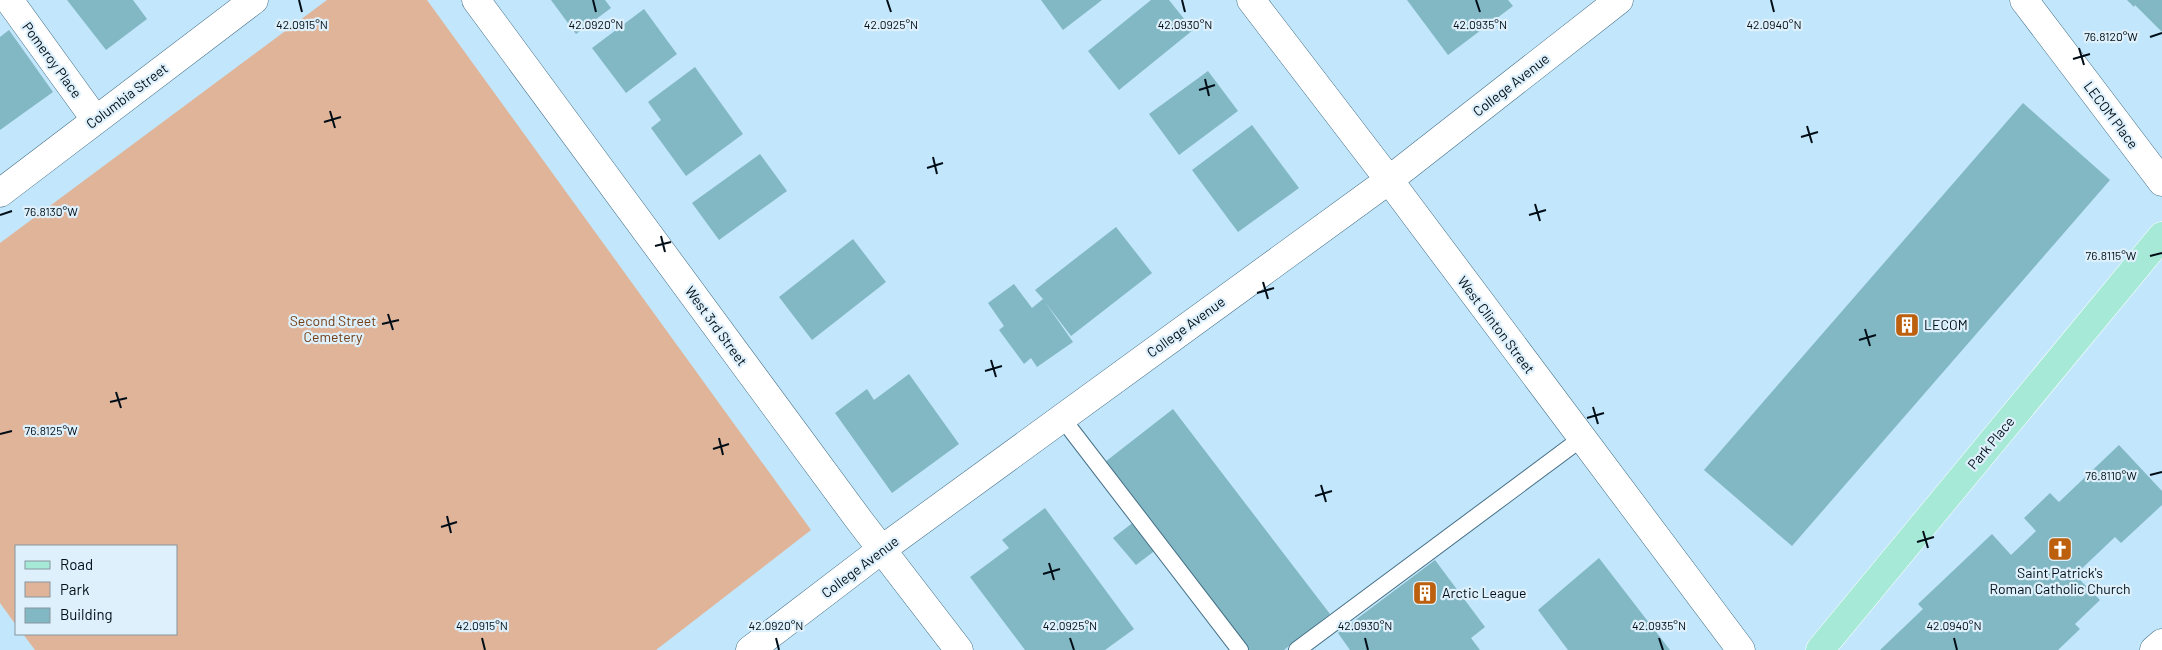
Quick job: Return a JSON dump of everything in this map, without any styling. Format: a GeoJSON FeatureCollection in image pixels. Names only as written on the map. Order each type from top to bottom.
{"type":"FeatureCollection","features":[{"type":"Feature","properties":{"kind":"main road","name":"Park Place"},"geometry":{"type":"LineString","coordinates":[[1820,650],[2162,236]]}},
{"type":"Feature","properties":{"kind":"street","name":"Pomeroy Place"},"geometry":{"type":"LineString","coordinates":[[8,0],[96,119]]}},
{"type":"Feature","properties":{"kind":"street","name":"Columbia Street"},"geometry":{"type":"LineString","coordinates":[[0,193],[254,0]]}},
{"type":"Feature","properties":{"kind":"street","name":"West 3rd Street"},"geometry":{"type":"LineString","coordinates":[[476,0],[881,550],[959,650]]}},
{"type":"Feature","properties":{"kind":"street","name":"West Clinton Street"},"geometry":{"type":"LineString","coordinates":[[1250,0],[1389,180],[1741,650]]}},
{"type":"Feature","properties":{"kind":"street","name":"College Avenue"},"geometry":{"type":"LineString","coordinates":[[750,650],[881,550],[1389,180],[1619,0]]}},
{"type":"Feature","properties":{"kind":"street","name":"LECOM Place"},"geometry":{"type":"LineString","coordinates":[[2024,0],[2162,182]]}},
{"type":"Feature","properties":{"kind":"street"},"geometry":{"type":"LineString","coordinates":[[2154,650],[2162,643]]}},
{"type":"Feature","properties":{"kind":"lane"},"geometry":{"type":"LineString","coordinates":[[1062,418],[1240,650]]}},
{"type":"Feature","properties":{"kind":"lane"},"geometry":{"type":"LineString","coordinates":[[1297,650],[1582,438]]}},
{"type":"Feature","properties":{"kind":"green space","name":"Second Street Cemetery"},"geometry":{"type":"Polygon","coordinates":[[[327,0],[427,0],[811,530],[656,650],[35,650],[24,635],[178,635],[178,545],[15,545],[15,624],[0,603],[0,243],[327,0]]]}},
{"type":"Feature","properties":{"kind":"building"},"geometry":{"type":"Polygon","coordinates":[[[67,0],[133,0],[147,19],[106,50],[67,0]]]}},
{"type":"Feature","properties":{"kind":"building"},"geometry":{"type":"Polygon","coordinates":[[[551,0],[605,0],[611,8],[576,34],[551,0]]]}},
{"type":"Feature","properties":{"kind":"building"},"geometry":{"type":"Polygon","coordinates":[[[1041,0],[1102,0],[1063,30],[1041,0]]]}},
{"type":"Feature","properties":{"kind":"building"},"geometry":{"type":"Polygon","coordinates":[[[1151,0],[1169,0],[1193,30],[1119,90],[1088,51],[1151,0]]]}},
{"type":"Feature","properties":{"kind":"building"},"geometry":{"type":"Polygon","coordinates":[[[1407,0],[1508,0],[1513,6],[1448,55],[1407,0]]]}},
{"type":"Feature","properties":{"kind":"building"},"geometry":{"type":"Polygon","coordinates":[[[2127,0],[2162,0],[2162,32],[2135,5],[2134,7],[2127,0]]]}},
{"type":"Feature","properties":{"kind":"building"},"geometry":{"type":"Polygon","coordinates":[[[644,9],[677,54],[626,93],[592,48],[644,9]]]}},
{"type":"Feature","properties":{"kind":"building"},"geometry":{"type":"Polygon","coordinates":[[[9,30],[53,92],[0,130],[0,37],[9,30]]]}},
{"type":"Feature","properties":{"kind":"building"},"geometry":{"type":"Polygon","coordinates":[[[695,67],[743,134],[686,176],[651,128],[661,120],[648,102],[695,67]]]}},
{"type":"Feature","properties":{"kind":"building"},"geometry":{"type":"Polygon","coordinates":[[[1208,71],[1238,111],[1179,155],[1149,114],[1208,71]]]}},
{"type":"Feature","properties":{"kind":"building","name":"LECOM"},"geometry":{"type":"Polygon","coordinates":[[[2023,103],[2110,180],[1792,546],[1704,470],[2023,103]]]}},
{"type":"Feature","properties":{"kind":"building"},"geometry":{"type":"Polygon","coordinates":[[[1252,125],[1299,188],[1238,232],[1192,170],[1252,125]]]}},
{"type":"Feature","properties":{"kind":"building"},"geometry":{"type":"Polygon","coordinates":[[[760,154],[787,191],[719,240],[692,203],[760,154]]]}},
{"type":"Feature","properties":{"kind":"building"},"geometry":{"type":"Polygon","coordinates":[[[1116,227],[1152,273],[1071,336],[1045,302],[1073,342],[1037,367],[1031,358],[1024,364],[999,330],[1004,326],[988,303],[1014,284],[1032,308],[1043,299],[1035,290],[1116,227]]]}},
{"type":"Feature","properties":{"kind":"building"},"geometry":{"type":"Polygon","coordinates":[[[853,239],[886,282],[812,340],[779,297],[853,239]]]}},
{"type":"Feature","properties":{"kind":"building"},"geometry":{"type":"Polygon","coordinates":[[[909,374],[959,444],[892,493],[835,413],[867,389],[874,400],[909,374]]]}},
{"type":"Feature","properties":{"kind":"building"},"geometry":{"type":"Polygon","coordinates":[[[1173,409],[1330,614],[1284,650],[1249,650],[1105,462],[1173,409]]]}},
{"type":"Feature","properties":{"kind":"building","name":"Saint Patrick's Roman Catholic Church"},"geometry":{"type":"Polygon","coordinates":[[[2119,445],[2162,491],[2162,505],[2121,543],[2115,537],[2075,575],[2100,600],[2075,624],[2080,629],[2058,650],[1880,650],[1923,609],[1918,604],[1992,534],[2011,555],[2036,531],[2024,518],[2050,493],[2059,502],[2119,445]]]}},
{"type":"Feature","properties":{"kind":"building"},"geometry":{"type":"Polygon","coordinates":[[[1045,508],[1134,629],[1105,650],[1025,650],[970,577],[1009,548],[1002,540],[1045,508]]]}},
{"type":"Feature","properties":{"kind":"building"},"geometry":{"type":"Polygon","coordinates":[[[1135,521],[1157,549],[1136,565],[1113,538],[1135,521]]]}},
{"type":"Feature","properties":{"kind":"building"},"geometry":{"type":"Polygon","coordinates":[[[1599,558],[1670,650],[1568,650],[1538,610],[1599,558]]]}},
{"type":"Feature","properties":{"kind":"building","name":"Arctic League"},"geometry":{"type":"Polygon","coordinates":[[[1435,560],[1485,627],[1471,638],[1480,650],[1350,650],[1338,633],[1435,560]]]}},
{"type":"Feature","properties":{"kind":"place","name":"LECOM"},"geometry":{"type":"Point","coordinates":[1907,325]}},
{"type":"Feature","properties":{"kind":"place","name":"Saint Patrick's Roman Catholic Church"},"geometry":{"type":"Point","coordinates":[2060,549]}},
{"type":"Feature","properties":{"kind":"place","name":"Arctic League"},"geometry":{"type":"Point","coordinates":[1425,593]}}]}
